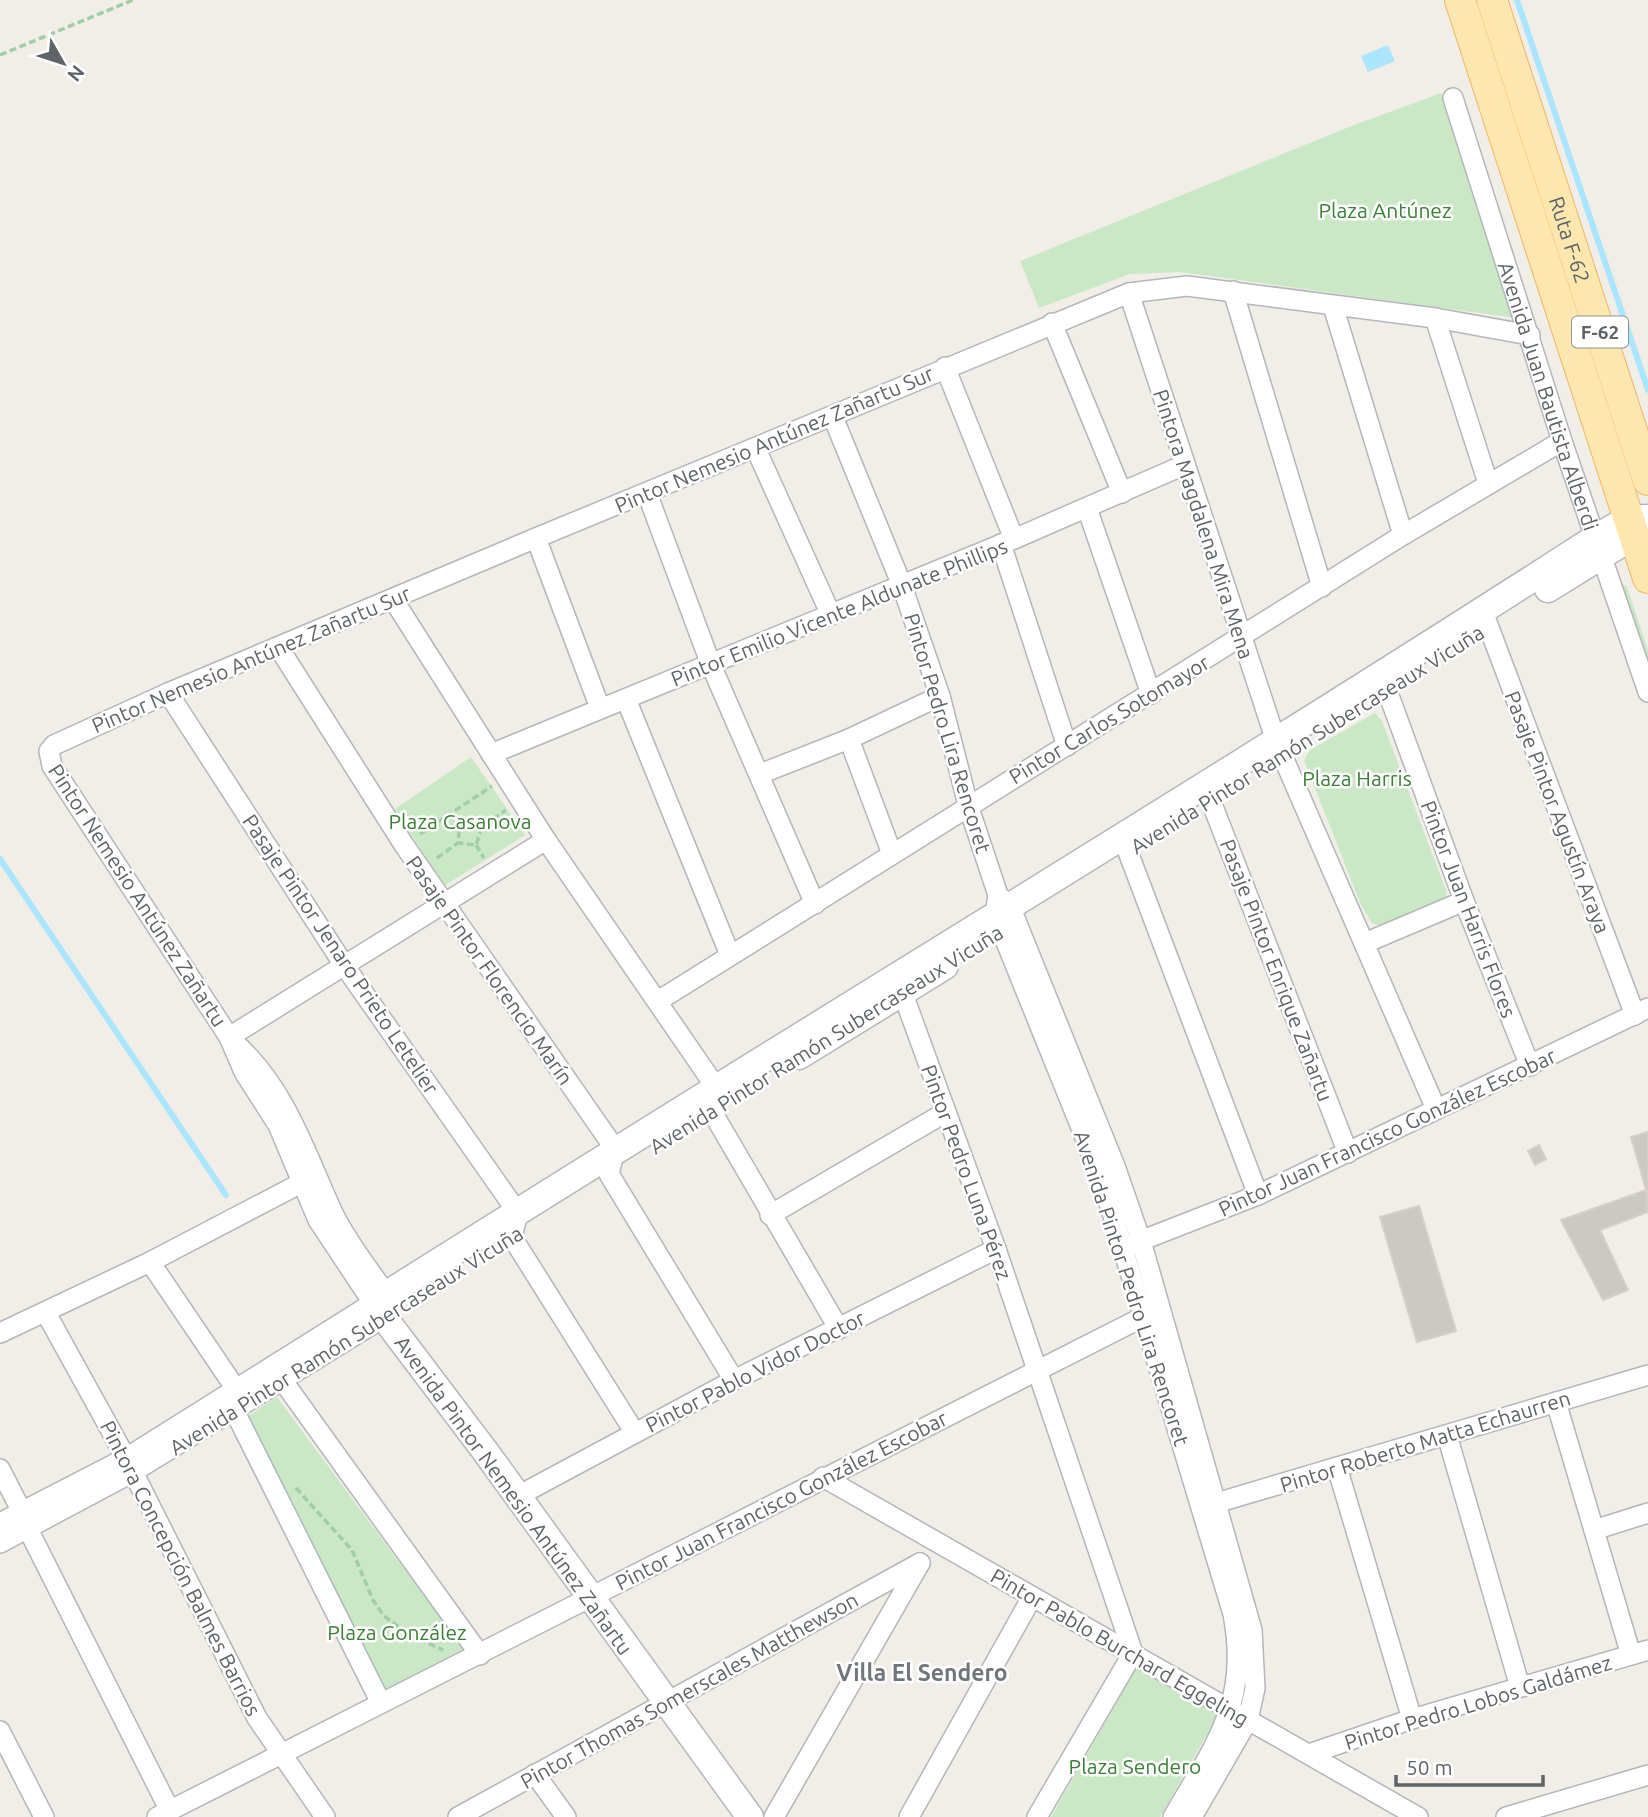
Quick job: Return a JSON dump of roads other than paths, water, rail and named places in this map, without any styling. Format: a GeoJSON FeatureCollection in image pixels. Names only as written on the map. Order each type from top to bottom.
{"type":"FeatureCollection","features":[{"type":"Feature","properties":{"kind":"main road","name":"Avenida Juan Bautista Alberdi"},"geometry":{"type":"LineString","coordinates":[[1460,0],[1640,526],[1648,578]]}},
{"type":"Feature","properties":{"kind":"main road","name":"Ruta F-62"},"geometry":{"type":"LineString","coordinates":[[1492,0],[1648,480]]}},
{"type":"Feature","properties":{"kind":"street","name":"Avenida Juan Bautista Alberdi"},"geometry":{"type":"LineString","coordinates":[[1453,98],[1562,441],[1648,692]]}},
{"type":"Feature","properties":{"kind":"street","name":"Pintor Nemesio Antúnez Zañartu Sur"},"geometry":{"type":"LineString","coordinates":[[49,751],[61,740],[168,693],[1129,293],[1187,286],[1435,318],[1530,335]]}},
{"type":"Feature","properties":{"kind":"street"},"geometry":{"type":"LineString","coordinates":[[1233,291],[1322,587]]}},
{"type":"Feature","properties":{"kind":"street","name":"Pintora Magdalena Mira Mena"},"geometry":{"type":"LineString","coordinates":[[1129,293],[1241,638],[1280,747],[1436,1109]]}},
{"type":"Feature","properties":{"kind":"street"},"geometry":{"type":"LineString","coordinates":[[1333,306],[1403,535]]}},
{"type":"Feature","properties":{"kind":"street"},"geometry":{"type":"LineString","coordinates":[[1435,318],[1488,483]]}},
{"type":"Feature","properties":{"kind":"street"},"geometry":{"type":"LineString","coordinates":[[1052,323],[1122,493]]}},
{"type":"Feature","properties":{"kind":"street"},"geometry":{"type":"LineString","coordinates":[[945,368],[1007,542],[1067,746]]}},
{"type":"Feature","properties":{"kind":"street","name":"Pintor Pedro Lira Rencoret"},"geometry":{"type":"LineString","coordinates":[[833,416],[901,583],[940,696],[968,805],[1004,914]]}},
{"type":"Feature","properties":{"kind":"street","name":"Pintor Carlos Sotomayor"},"geometry":{"type":"LineString","coordinates":[[658,1001],[1403,535],[1562,441]]}},
{"type":"Feature","properties":{"kind":"street"},"geometry":{"type":"LineString","coordinates":[[756,449],[831,615]]}},
{"type":"Feature","properties":{"kind":"street","name":"Pintor Emilio Vicente Aldunate Phillips"},"geometry":{"type":"LineString","coordinates":[[491,754],[831,615],[901,583],[1007,542],[1184,465]]}},
{"type":"Feature","properties":{"kind":"street"},"geometry":{"type":"LineString","coordinates":[[647,493],[711,665],[815,904]]}},
{"type":"Feature","properties":{"kind":"street"},"geometry":{"type":"LineString","coordinates":[[1087,508],[1151,694]]}},
{"type":"Feature","properties":{"kind":"street","name":"Avenida Pintor Ramón Subercaseaux Vicuña"},"geometry":{"type":"LineString","coordinates":[[0,1543],[25,1521],[234,1410],[277,1373],[515,1225],[612,1161],[899,984],[1004,914],[1208,793],[1600,546],[1640,526]]}},
{"type":"Feature","properties":{"kind":"street"},"geometry":{"type":"LineString","coordinates":[[537,538],[600,708]]}},
{"type":"Feature","properties":{"kind":"street"},"geometry":{"type":"LineString","coordinates":[[393,599],[546,840],[658,1001],[713,1098],[770,1215],[839,1329]]}},
{"type":"Feature","properties":{"kind":"street","name":"Pasaje Pintor Agustín Araya"},"geometry":{"type":"LineString","coordinates":[[1485,618],[1641,1011]]}},
{"type":"Feature","properties":{"kind":"street","name":"Pasaje Pintor Florencio Marín"},"geometry":{"type":"LineString","coordinates":[[279,648],[404,845],[612,1161],[734,1380]]}},
{"type":"Feature","properties":{"kind":"street","name":"Pintor Juan Harris Flores"},"geometry":{"type":"LineString","coordinates":[[1382,682],[1464,901],[1530,1066]]}},
{"type":"Feature","properties":{"kind":"street","name":"Pasaje Pintor Jenaro Prieto Letelier"},"geometry":{"type":"LineString","coordinates":[[168,693],[515,1225],[635,1433]]}},
{"type":"Feature","properties":{"kind":"street"},"geometry":{"type":"LineString","coordinates":[[760,774],[849,739],[940,696]]}},
{"type":"Feature","properties":{"kind":"street"},"geometry":{"type":"LineString","coordinates":[[626,699],[730,956]]}},
{"type":"Feature","properties":{"kind":"street"},"geometry":{"type":"LineString","coordinates":[[849,739],[892,854]]}},
{"type":"Feature","properties":{"kind":"street","name":"Pintor Nemesio Antúnez Zañartu"},"geometry":{"type":"LineString","coordinates":[[49,751],[52,766],[229,1037]]}},
{"type":"Feature","properties":{"kind":"street","name":"Pasaje Pintor Enrique Zañartu"},"geometry":{"type":"LineString","coordinates":[[1208,793],[1348,1153]]}},
{"type":"Feature","properties":{"kind":"street"},"geometry":{"type":"LineString","coordinates":[[229,1037],[546,840]]}},
{"type":"Feature","properties":{"kind":"street"},"geometry":{"type":"LineString","coordinates":[[1126,843],[1258,1195]]}},
{"type":"Feature","properties":{"kind":"street"},"geometry":{"type":"LineString","coordinates":[[1365,943],[1464,901]]}},
{"type":"Feature","properties":{"kind":"street","name":"Avenida Pintor Pedro Lira Rencoret"},"geometry":{"type":"LineString","coordinates":[[1004,914],[1086,1140],[1132,1245],[1209,1505]]}},
{"type":"Feature","properties":{"kind":"street","name":"Pintor Pedro Luna Pérez"},"geometry":{"type":"LineString","coordinates":[[899,984],[996,1249],[1133,1653]]}},
{"type":"Feature","properties":{"kind":"street","name":"Pintor Juan Francisco González Escobar"},"geometry":{"type":"LineString","coordinates":[[1132,1245],[1258,1195],[1641,1011]]}},
{"type":"Feature","properties":{"kind":"street","name":"Avenida Pintor Nemesio Antúnez Zañartu"},"geometry":{"type":"LineString","coordinates":[[229,1037],[244,1072],[278,1125],[318,1220],[385,1306],[596,1596],[767,1817]]}},
{"type":"Feature","properties":{"kind":"street","name":"Avenida Pintor Nemesio Antúnez Zañartu"},"geometry":{"type":"LineString","coordinates":[[229,1037],[258,1063],[290,1115],[334,1215],[385,1306]]}},
{"type":"Feature","properties":{"kind":"street"},"geometry":{"type":"LineString","coordinates":[[770,1215],[946,1112]]}},
{"type":"Feature","properties":{"kind":"street"},"geometry":{"type":"LineString","coordinates":[[0,1333],[150,1262],[303,1182]]}},
{"type":"Feature","properties":{"kind":"street","name":"Avenida Pintor Pedro Lira Rencoret"},"geometry":{"type":"LineString","coordinates":[[1132,1245],[1143,1317],[1252,1630],[1255,1688],[1192,1817]]}},
{"type":"Feature","properties":{"kind":"street","name":"Pintor Pablo Vidor Doctor"},"geometry":{"type":"LineString","coordinates":[[523,1493],[734,1380],[996,1249]]}},
{"type":"Feature","properties":{"kind":"street"},"geometry":{"type":"LineString","coordinates":[[150,1262],[236,1389],[234,1410],[381,1703]]}},
{"type":"Feature","properties":{"kind":"street","name":"Pintora Concepción Balmes Barrios"},"geometry":{"type":"LineString","coordinates":[[46,1313],[130,1465],[223,1652],[280,1756],[325,1817]]}},
{"type":"Feature","properties":{"kind":"street","name":"Pintor Juan Francisco González Escobar"},"geometry":{"type":"LineString","coordinates":[[164,1814],[1143,1317]]}},
{"type":"Feature","properties":{"kind":"street","name":"Avenida Pintor Ramón Subercaseaux Vicuña"},"geometry":{"type":"LineString","coordinates":[[130,1465],[236,1389],[277,1373]]}},
{"type":"Feature","properties":{"kind":"street"},"geometry":{"type":"LineString","coordinates":[[277,1373],[480,1655]]}},
{"type":"Feature","properties":{"kind":"street","name":"Pintor Roberto Matta Echaurren"},"geometry":{"type":"LineString","coordinates":[[1209,1505],[1648,1375]]}},
{"type":"Feature","properties":{"kind":"street"},"geometry":{"type":"LineString","coordinates":[[1556,1402],[1594,1530],[1639,1653]]}},
{"type":"Feature","properties":{"kind":"street"},"geometry":{"type":"LineString","coordinates":[[1447,1435],[1520,1687]]}},
{"type":"Feature","properties":{"kind":"street"},"geometry":{"type":"LineString","coordinates":[[1336,1467],[1412,1718]]}},
{"type":"Feature","properties":{"kind":"street"},"geometry":{"type":"LineString","coordinates":[[0,1469],[164,1814]]}},
{"type":"Feature","properties":{"kind":"street","name":"Pintor Pablo Burchard Eggeling"},"geometry":{"type":"LineString","coordinates":[[824,1477],[1418,1817]]}},
{"type":"Feature","properties":{"kind":"street"},"geometry":{"type":"LineString","coordinates":[[1594,1530],[1648,1513]]}},
{"type":"Feature","properties":{"kind":"street","name":"Avenida Pintor Ramón Subercaseaux Vicuña"},"geometry":{"type":"LineString","coordinates":[[0,1523],[25,1521]]}},
{"type":"Feature","properties":{"kind":"street"},"geometry":{"type":"LineString","coordinates":[[774,1817],[935,1540]]}},
{"type":"Feature","properties":{"kind":"street","name":"Pintor Thomas Somerscales Matthewson"},"geometry":{"type":"LineString","coordinates":[[458,1817],[920,1563]]}},
{"type":"Feature","properties":{"kind":"street"},"geometry":{"type":"LineString","coordinates":[[909,1817],[1032,1597]]}},
{"type":"Feature","properties":{"kind":"street"},"geometry":{"type":"LineString","coordinates":[[1037,1817],[1133,1653]]}},
{"type":"Feature","properties":{"kind":"street","name":"Pintor Pedro Lobos Galdámez"},"geometry":{"type":"LineString","coordinates":[[1309,1754],[1412,1718],[1639,1653]]}},
{"type":"Feature","properties":{"kind":"street","name":"Avenida Pintor Nemesio Antúnez Zañartu"},"geometry":{"type":"LineString","coordinates":[[673,1697],[750,1817]]}},
{"type":"Feature","properties":{"kind":"street","name":"Avenida Pintor Pedro Lira Rencoret"},"geometry":{"type":"LineString","coordinates":[[1173,1817],[1240,1716]]}},
{"type":"Feature","properties":{"kind":"street"},"geometry":{"type":"LineString","coordinates":[[0,1731],[44,1817]]}},
{"type":"Feature","properties":{"kind":"street"},"geometry":{"type":"LineString","coordinates":[[536,1774],[566,1817]]}},
{"type":"Feature","properties":{"kind":"street"},"geometry":{"type":"LineString","coordinates":[[1506,1817],[1648,1775]]}},
{"type":"Feature","properties":{"kind":"water"},"geometry":{"type":"Polygon","coordinates":[[[1388,45],[1395,61],[1368,72],[1361,56],[1388,45]]]}},
{"type":"Feature","properties":{"kind":"waterway"},"geometry":{"type":"LineString","coordinates":[[1517,0],[1648,390]]}},
{"type":"Feature","properties":{"kind":"waterway"},"geometry":{"type":"LineString","coordinates":[[0,859],[226,1195]]}},
{"type":"Feature","properties":{"kind":"district","name":"Villa El Sendero"},"geometry":{"type":"Point","coordinates":[922,1672]}},
{"type":"Feature","properties":{"kind":"park label","name":"Plaza Antúnez"},"geometry":{"type":"Point","coordinates":[1385,210]}},
{"type":"Feature","properties":{"kind":"park label","name":"Plaza Harris"},"geometry":{"type":"Point","coordinates":[1357,778]}},
{"type":"Feature","properties":{"kind":"park label","name":"Plaza Casanova"},"geometry":{"type":"Point","coordinates":[460,821]}},
{"type":"Feature","properties":{"kind":"park label","name":"Plaza González"},"geometry":{"type":"Point","coordinates":[397,1632]}},
{"type":"Feature","properties":{"kind":"park label","name":"Plaza Sendero"},"geometry":{"type":"Point","coordinates":[1135,1766]}}]}
